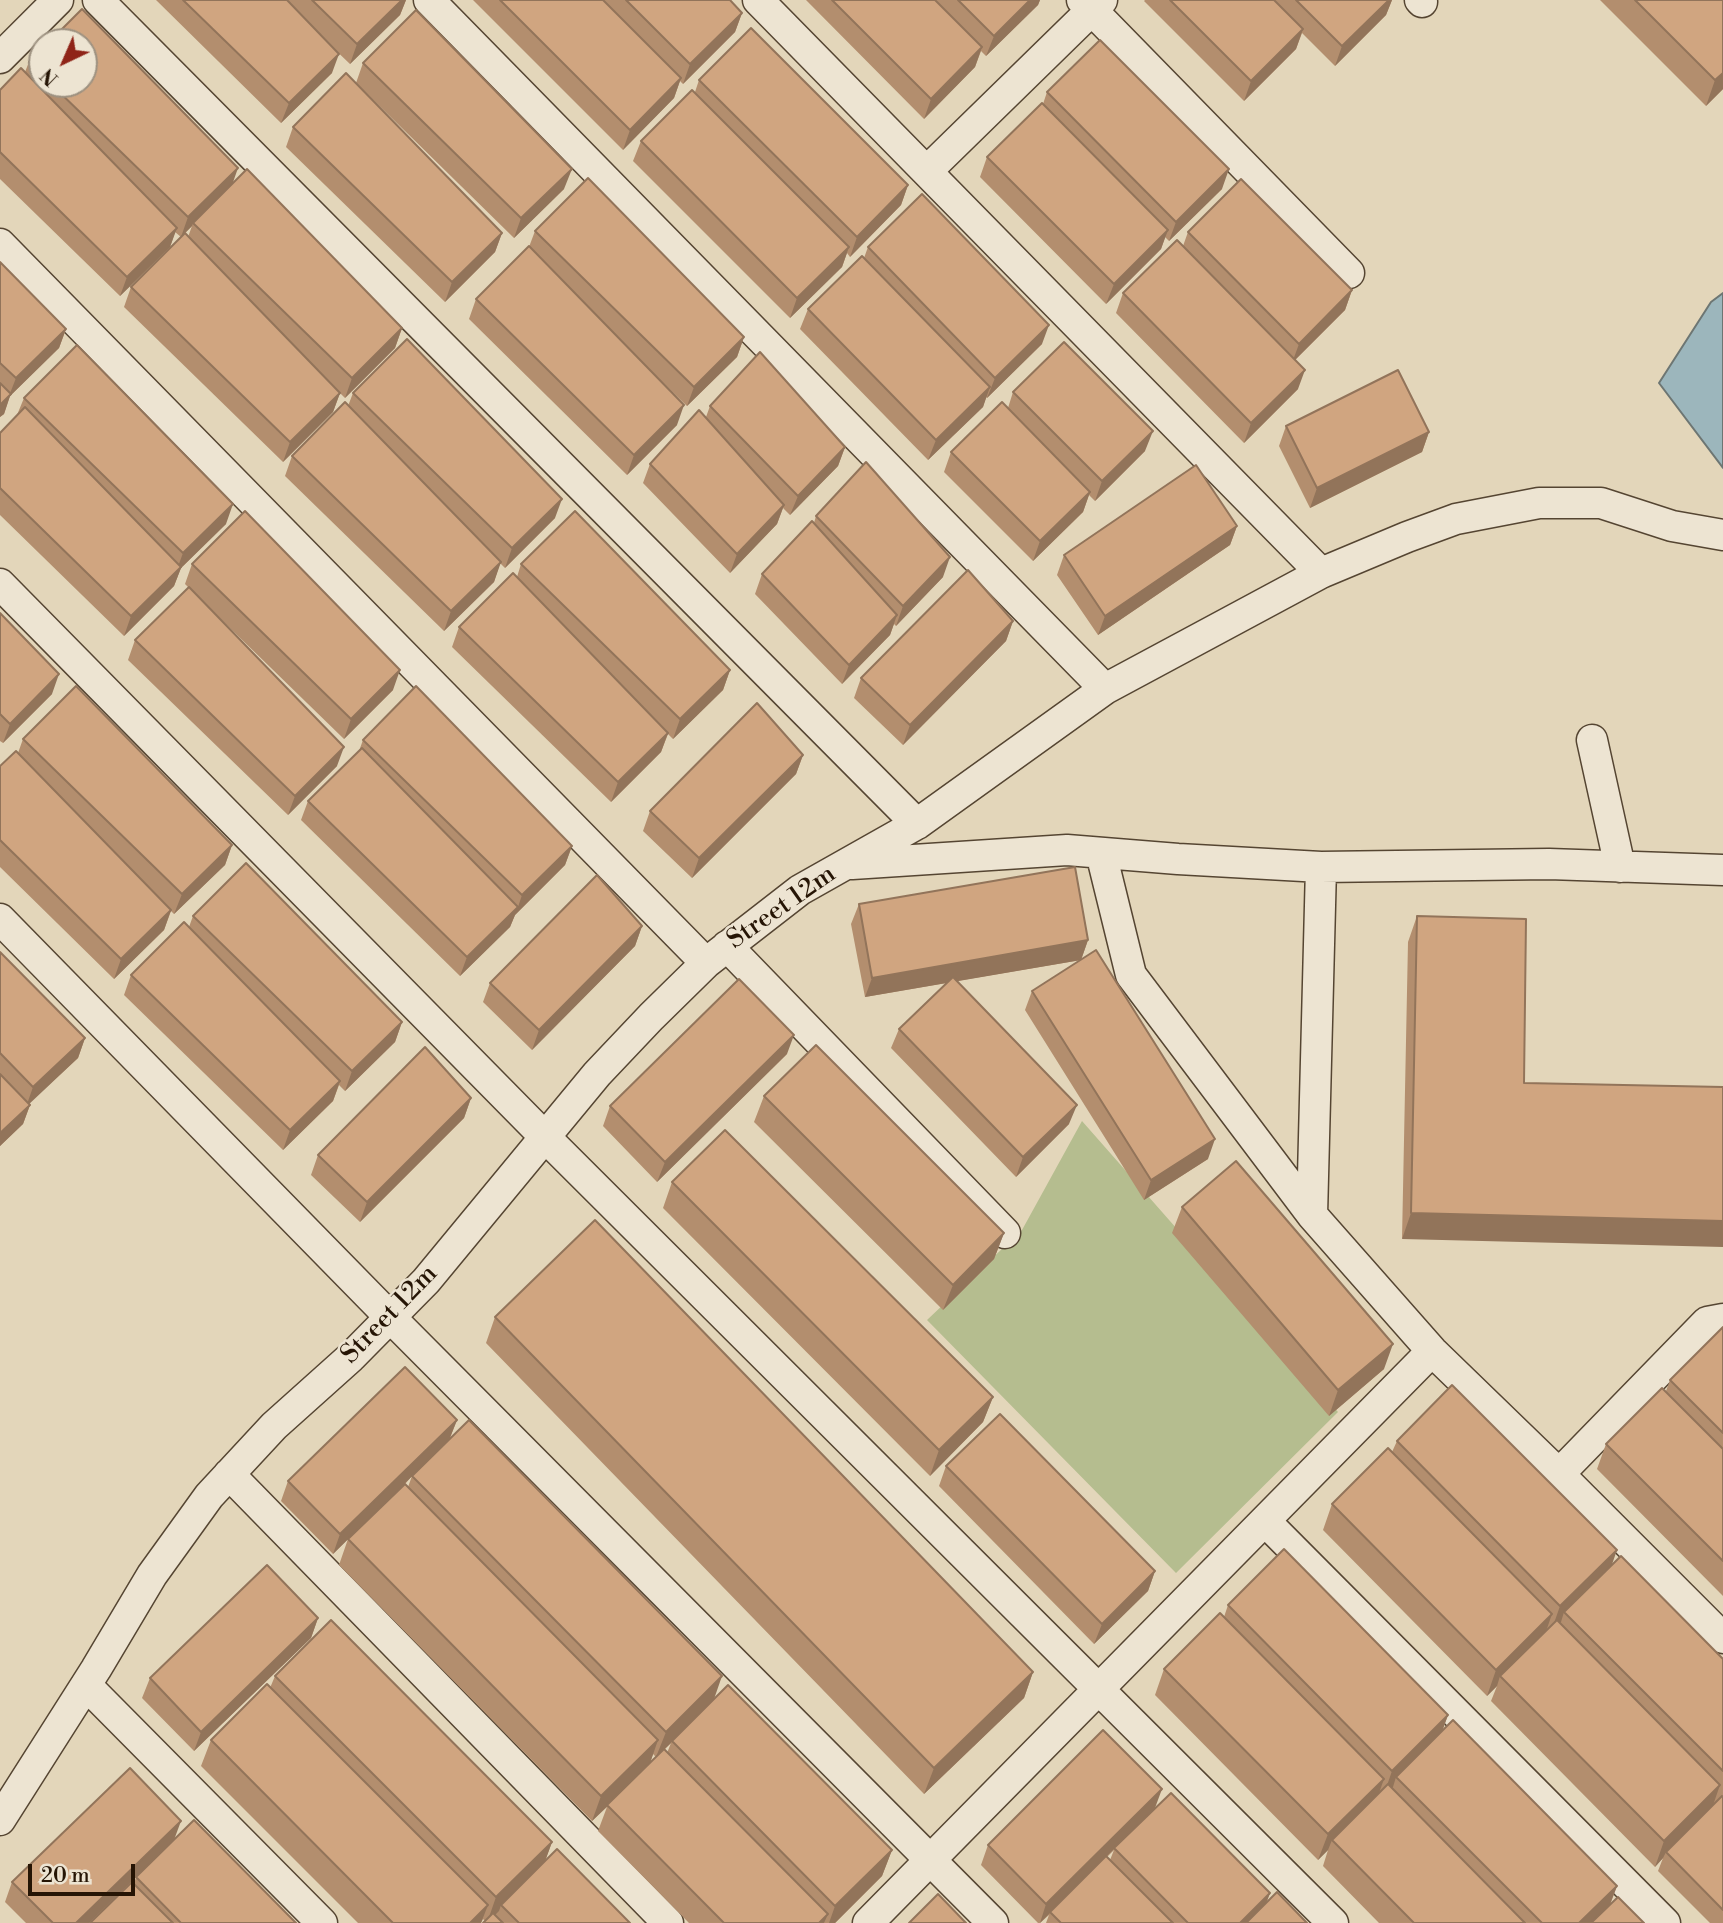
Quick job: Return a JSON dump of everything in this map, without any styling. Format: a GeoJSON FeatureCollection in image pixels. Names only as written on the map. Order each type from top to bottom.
{"type":"FeatureCollection","features":[{"type":"Feature","properties":{"kind":"street"},"geometry":{"type":"LineString","coordinates":[[0,58],[58,0]]}},
{"type":"Feature","properties":{"kind":"street"},"geometry":{"type":"LineString","coordinates":[[97,0],[917,824]]}},
{"type":"Feature","properties":{"kind":"street"},"geometry":{"type":"LineString","coordinates":[[429,0],[1105,689]]}},
{"type":"Feature","properties":{"kind":"street"},"geometry":{"type":"LineString","coordinates":[[758,0],[1321,573]]}},
{"type":"Feature","properties":{"kind":"street"},"geometry":{"type":"LineString","coordinates":[[927,171],[1092,3],[1349,273]]}},
{"type":"Feature","properties":{"kind":"street"},"geometry":{"type":"LineString","coordinates":[[0,244],[717,955],[1005,1233]]}},
{"type":"Feature","properties":{"kind":"street","name":"Street 12m"},"geometry":{"type":"LineString","coordinates":[[0,1820],[152,1575],[209,1496],[274,1426],[351,1357],[426,1281],[597,1074],[717,955],[800,890],[917,824],[1105,689],[1321,573],[1456,519],[1539,503],[1601,503],[1672,526],[1723,535]]}},
{"type":"Feature","properties":{"kind":"street"},"geometry":{"type":"LineString","coordinates":[[0,584],[545,1137],[1333,1923]]}},
{"type":"Feature","properties":{"kind":"street"},"geometry":{"type":"LineString","coordinates":[[1592,740],[1620,867]]}},
{"type":"Feature","properties":{"kind":"street"},"geometry":{"type":"LineString","coordinates":[[844,865],[1067,850],[1321,867],[1549,864],[1723,870]]}},
{"type":"Feature","properties":{"kind":"street"},"geometry":{"type":"LineString","coordinates":[[1101,853],[1130,975],[1311,1215],[1432,1351],[1723,1638]]}},
{"type":"Feature","properties":{"kind":"street"},"geometry":{"type":"LineString","coordinates":[[1311,1215],[1321,867]]}},
{"type":"Feature","properties":{"kind":"street"},"geometry":{"type":"LineString","coordinates":[[0,919],[390,1317],[993,1923]]}},
{"type":"Feature","properties":{"kind":"street"},"geometry":{"type":"LineString","coordinates":[[1559,1474],[1707,1322],[1723,1319]]}},
{"type":"Feature","properties":{"kind":"street"},"geometry":{"type":"LineString","coordinates":[[868,1923],[1432,1351]]}},
{"type":"Feature","properties":{"kind":"street"},"geometry":{"type":"LineString","coordinates":[[229,1474],[668,1923]]}},
{"type":"Feature","properties":{"kind":"street"},"geometry":{"type":"LineString","coordinates":[[1265,1521],[1665,1923]]}},
{"type":"Feature","properties":{"kind":"street"},"geometry":{"type":"LineString","coordinates":[[86,1685],[323,1923]]}},
{"type":"Feature","properties":{"kind":"green space"},"geometry":{"type":"Polygon","coordinates":[[[1082,1121],[1338,1412],[1176,1573],[927,1320],[1022,1230],[1082,1121]]]}},
{"type":"Feature","properties":{"kind":"water"},"geometry":{"type":"Polygon","coordinates":[[[1723,293],[1723,468],[1659,383],[1711,302],[1723,293]]]}},
{"type":"Feature","properties":{"kind":"building"},"geometry":{"type":"Polygon","coordinates":[[[183,0],[287,0],[339,54],[289,103],[183,0]]]}},
{"type":"Feature","properties":{"kind":"building"},"geometry":{"type":"Polygon","coordinates":[[[312,0],[402,0],[357,44],[312,0]]]}},
{"type":"Feature","properties":{"kind":"building"},"geometry":{"type":"Polygon","coordinates":[[[500,0],[603,0],[681,78],[630,130],[500,0]]]}},
{"type":"Feature","properties":{"kind":"building"},"geometry":{"type":"Polygon","coordinates":[[[626,0],[730,0],[742,13],[690,64],[626,0]]]}},
{"type":"Feature","properties":{"kind":"building"},"geometry":{"type":"Polygon","coordinates":[[[832,0],[935,0],[982,47],[931,99],[832,0]]]}},
{"type":"Feature","properties":{"kind":"building"},"geometry":{"type":"Polygon","coordinates":[[[958,0],[1030,0],[994,36],[958,0]]]}},
{"type":"Feature","properties":{"kind":"building"},"geometry":{"type":"Polygon","coordinates":[[[1170,0],[1274,0],[1303,29],[1251,81],[1170,0]]]}},
{"type":"Feature","properties":{"kind":"building"},"geometry":{"type":"Polygon","coordinates":[[[1296,0],[1389,0],[1342,46],[1296,0]]]}},
{"type":"Feature","properties":{"kind":"building"},"geometry":{"type":"Polygon","coordinates":[[[1635,0],[1723,0],[1723,73],[1715,80],[1635,0]]]}},
{"type":"Feature","properties":{"kind":"building"},"geometry":{"type":"Polygon","coordinates":[[[82,9],[238,168],[188,217],[65,98],[98,98],[98,28],[63,28],[82,9]]]}},
{"type":"Feature","properties":{"kind":"building"},"geometry":{"type":"Polygon","coordinates":[[[416,10],[572,169],[521,218],[363,63],[416,10]]]}},
{"type":"Feature","properties":{"kind":"building"},"geometry":{"type":"Polygon","coordinates":[[[751,28],[908,185],[857,237],[699,80],[751,28]]]}},
{"type":"Feature","properties":{"kind":"building"},"geometry":{"type":"Polygon","coordinates":[[[1100,40],[1229,169],[1176,222],[1047,92],[1100,40]]]}},
{"type":"Feature","properties":{"kind":"building"},"geometry":{"type":"Polygon","coordinates":[[[21,68],[28,75],[28,98],[50,98],[177,228],[127,277],[0,152],[0,90],[21,68]]]}},
{"type":"Feature","properties":{"kind":"building"},"geometry":{"type":"Polygon","coordinates":[[[346,73],[502,233],[452,282],[293,127],[346,73]]]}},
{"type":"Feature","properties":{"kind":"building"},"geometry":{"type":"Polygon","coordinates":[[[692,90],[849,247],[797,298],[641,141],[692,90]]]}},
{"type":"Feature","properties":{"kind":"building"},"geometry":{"type":"Polygon","coordinates":[[[1042,103],[1168,230],[1114,284],[987,157],[1042,103]]]}},
{"type":"Feature","properties":{"kind":"building"},"geometry":{"type":"Polygon","coordinates":[[[247,169],[402,328],[352,378],[193,223],[247,169]]]}},
{"type":"Feature","properties":{"kind":"building"},"geometry":{"type":"Polygon","coordinates":[[[588,178],[744,337],[694,387],[535,231],[588,178]]]}},
{"type":"Feature","properties":{"kind":"building"},"geometry":{"type":"Polygon","coordinates":[[[1241,179],[1352,290],[1299,344],[1188,232],[1241,179]]]}},
{"type":"Feature","properties":{"kind":"building"},"geometry":{"type":"Polygon","coordinates":[[[922,194],[1049,325],[995,378],[868,247],[922,194]]]}},
{"type":"Feature","properties":{"kind":"building"},"geometry":{"type":"Polygon","coordinates":[[[185,233],[340,393],[290,442],[131,287],[185,233]]]}},
{"type":"Feature","properties":{"kind":"building"},"geometry":{"type":"Polygon","coordinates":[[[1177,240],[1305,370],[1251,423],[1123,293],[1177,240]]]}},
{"type":"Feature","properties":{"kind":"building"},"geometry":{"type":"Polygon","coordinates":[[[529,246],[684,405],[634,455],[476,299],[529,246]]]}},
{"type":"Feature","properties":{"kind":"building"},"geometry":{"type":"Polygon","coordinates":[[[862,256],[990,387],[936,440],[808,309],[862,256]]]}},
{"type":"Feature","properties":{"kind":"building"},"geometry":{"type":"Polygon","coordinates":[[[0,262],[66,329],[16,378],[0,363],[0,262]]]}},
{"type":"Feature","properties":{"kind":"building"},"geometry":{"type":"Polygon","coordinates":[[[407,339],[562,499],[512,548],[353,393],[407,339]]]}},
{"type":"Feature","properties":{"kind":"building"},"geometry":{"type":"Polygon","coordinates":[[[1064,342],[1153,431],[1102,481],[1013,392],[1064,342]]]}},
{"type":"Feature","properties":{"kind":"building"},"geometry":{"type":"Polygon","coordinates":[[[77,345],[233,504],[183,553],[24,398],[77,345]]]}},
{"type":"Feature","properties":{"kind":"building"},"geometry":{"type":"Polygon","coordinates":[[[760,352],[845,447],[798,496],[710,406],[760,352]]]}},
{"type":"Feature","properties":{"kind":"building"},"geometry":{"type":"Polygon","coordinates":[[[1398,370],[1429,432],[1317,488],[1286,426],[1398,370]]]}},
{"type":"Feature","properties":{"kind":"building"},"geometry":{"type":"Polygon","coordinates":[[[0,383],[11,394],[0,405],[0,383]]]}},
{"type":"Feature","properties":{"kind":"building"},"geometry":{"type":"Polygon","coordinates":[[[345,402],[501,562],[451,611],[292,456],[345,402]]]}},
{"type":"Feature","properties":{"kind":"building"},"geometry":{"type":"Polygon","coordinates":[[[1002,402],[1090,492],[1040,541],[951,452],[1002,402]]]}},
{"type":"Feature","properties":{"kind":"building"},"geometry":{"type":"Polygon","coordinates":[[[25,407],[181,567],[131,616],[0,488],[0,433],[25,407]]]}},
{"type":"Feature","properties":{"kind":"building"},"geometry":{"type":"Polygon","coordinates":[[[699,410],[784,505],[737,554],[650,464],[699,410]]]}},
{"type":"Feature","properties":{"kind":"building"},"geometry":{"type":"Polygon","coordinates":[[[866,462],[950,557],[903,606],[816,516],[866,462]]]}},
{"type":"Feature","properties":{"kind":"building"},"geometry":{"type":"Polygon","coordinates":[[[1196,465],[1237,526],[1105,616],[1064,555],[1196,465]]]}},
{"type":"Feature","properties":{"kind":"building"},"geometry":{"type":"Polygon","coordinates":[[[245,511],[400,670],[351,719],[192,564],[245,511]]]}},
{"type":"Feature","properties":{"kind":"building"},"geometry":{"type":"Polygon","coordinates":[[[575,511],[730,670],[680,719],[521,564],[575,511]]]}},
{"type":"Feature","properties":{"kind":"building"},"geometry":{"type":"Polygon","coordinates":[[[812,521],[897,615],[849,665],[762,574],[812,521]]]}},
{"type":"Feature","properties":{"kind":"building"},"geometry":{"type":"Polygon","coordinates":[[[968,570],[1013,621],[910,725],[861,678],[968,570]]]}},
{"type":"Feature","properties":{"kind":"building"},"geometry":{"type":"Polygon","coordinates":[[[513,573],[668,733],[618,782],[459,627],[513,573]]]}},
{"type":"Feature","properties":{"kind":"building"},"geometry":{"type":"Polygon","coordinates":[[[189,587],[344,747],[295,796],[135,640],[189,587]]]}},
{"type":"Feature","properties":{"kind":"building"},"geometry":{"type":"Polygon","coordinates":[[[0,613],[59,674],[10,724],[0,714],[0,613]]]}},
{"type":"Feature","properties":{"kind":"building"},"geometry":{"type":"Polygon","coordinates":[[[76,686],[232,845],[182,894],[23,739],[76,686]]]}},
{"type":"Feature","properties":{"kind":"building"},"geometry":{"type":"Polygon","coordinates":[[[416,686],[572,846],[522,895],[363,740],[416,686]]]}},
{"type":"Feature","properties":{"kind":"building"},"geometry":{"type":"Polygon","coordinates":[[[757,703],[803,755],[699,858],[650,811],[757,703]]]}},
{"type":"Feature","properties":{"kind":"building"},"geometry":{"type":"Polygon","coordinates":[[[362,748],[518,907],[467,957],[308,801],[362,748]]]}},
{"type":"Feature","properties":{"kind":"building"},"geometry":{"type":"Polygon","coordinates":[[[16,751],[171,910],[121,959],[0,840],[0,766],[16,751]]]}},
{"type":"Feature","properties":{"kind":"building"},"geometry":{"type":"Polygon","coordinates":[[[246,863],[402,1022],[352,1071],[193,916],[246,863]]]}},
{"type":"Feature","properties":{"kind":"building"},"geometry":{"type":"Polygon","coordinates":[[[1075,867],[1088,940],[872,978],[859,904],[1075,867]]]}},
{"type":"Feature","properties":{"kind":"building"},"geometry":{"type":"Polygon","coordinates":[[[597,875],[642,926],[539,1030],[490,983],[597,875]]]}},
{"type":"Feature","properties":{"kind":"building"},"geometry":{"type":"Polygon","coordinates":[[[1417,916],[1526,919],[1524,1083],[1723,1087],[1723,1221],[1411,1213],[1417,916]]]}},
{"type":"Feature","properties":{"kind":"building"},"geometry":{"type":"Polygon","coordinates":[[[184,922],[340,1081],[290,1130],[131,975],[184,922]]]}},
{"type":"Feature","properties":{"kind":"building"},"geometry":{"type":"Polygon","coordinates":[[[1096,950],[1215,1139],[1151,1180],[1032,991],[1096,950]]]}},
{"type":"Feature","properties":{"kind":"building"},"geometry":{"type":"Polygon","coordinates":[[[0,952],[85,1038],[33,1087],[0,1053],[0,952]]]}},
{"type":"Feature","properties":{"kind":"building"},"geometry":{"type":"Polygon","coordinates":[[[953,977],[1077,1105],[1023,1157],[899,1029],[953,977]]]}},
{"type":"Feature","properties":{"kind":"building"},"geometry":{"type":"Polygon","coordinates":[[[739,979],[794,1035],[665,1162],[610,1106],[739,979]]]}},
{"type":"Feature","properties":{"kind":"building"},"geometry":{"type":"Polygon","coordinates":[[[816,1045],[1004,1233],[953,1285],[764,1096],[816,1045]]]}},
{"type":"Feature","properties":{"kind":"building"},"geometry":{"type":"Polygon","coordinates":[[[425,1047],[471,1098],[367,1202],[318,1155],[425,1047]]]}},
{"type":"Feature","properties":{"kind":"building"},"geometry":{"type":"Polygon","coordinates":[[[0,1074],[30,1105],[0,1133],[0,1074]]]}},
{"type":"Feature","properties":{"kind":"building"},"geometry":{"type":"Polygon","coordinates":[[[725,1130],[993,1397],[939,1450],[672,1182],[725,1130]]]}},
{"type":"Feature","properties":{"kind":"building"},"geometry":{"type":"Polygon","coordinates":[[[1236,1161],[1393,1344],[1338,1390],[1182,1207],[1236,1161]]]}},
{"type":"Feature","properties":{"kind":"building"},"geometry":{"type":"Polygon","coordinates":[[[595,1220],[1033,1672],[934,1768],[495,1317],[595,1220]]]}},
{"type":"Feature","properties":{"kind":"building"},"geometry":{"type":"Polygon","coordinates":[[[1723,1327],[1723,1433],[1670,1380],[1723,1327]]]}},
{"type":"Feature","properties":{"kind":"building"},"geometry":{"type":"Polygon","coordinates":[[[405,1367],[457,1420],[340,1534],[288,1481],[405,1367]]]}},
{"type":"Feature","properties":{"kind":"building"},"geometry":{"type":"Polygon","coordinates":[[[1452,1385],[1617,1550],[1560,1606],[1397,1441],[1452,1385]]]}},
{"type":"Feature","properties":{"kind":"building"},"geometry":{"type":"Polygon","coordinates":[[[1662,1388],[1723,1449],[1723,1561],[1606,1444],[1662,1388]]]}},
{"type":"Feature","properties":{"kind":"building"},"geometry":{"type":"Polygon","coordinates":[[[1000,1414],[1155,1571],[1102,1624],[946,1466],[1000,1414]]]}},
{"type":"Feature","properties":{"kind":"building"},"geometry":{"type":"Polygon","coordinates":[[[469,1420],[722,1676],[666,1732],[412,1476],[469,1420]]]}},
{"type":"Feature","properties":{"kind":"building"},"geometry":{"type":"Polygon","coordinates":[[[1388,1448],[1552,1614],[1496,1670],[1332,1504],[1388,1448]]]}},
{"type":"Feature","properties":{"kind":"building"},"geometry":{"type":"Polygon","coordinates":[[[405,1484],[658,1740],[601,1796],[348,1539],[405,1484]]]}},
{"type":"Feature","properties":{"kind":"building"},"geometry":{"type":"Polygon","coordinates":[[[1284,1549],[1448,1715],[1392,1771],[1228,1605],[1284,1549]]]}},
{"type":"Feature","properties":{"kind":"building"},"geometry":{"type":"Polygon","coordinates":[[[1621,1556],[1723,1659],[1723,1771],[1564,1612],[1621,1556]]]}},
{"type":"Feature","properties":{"kind":"building"},"geometry":{"type":"Polygon","coordinates":[[[267,1565],[318,1618],[201,1732],[150,1678],[267,1565]]]}},
{"type":"Feature","properties":{"kind":"building"},"geometry":{"type":"Polygon","coordinates":[[[1220,1613],[1384,1779],[1328,1834],[1164,1669],[1220,1613]]]}},
{"type":"Feature","properties":{"kind":"building"},"geometry":{"type":"Polygon","coordinates":[[[331,1620],[552,1842],[496,1897],[275,1676],[331,1620]]]}},
{"type":"Feature","properties":{"kind":"building"},"geometry":{"type":"Polygon","coordinates":[[[1557,1620],[1720,1785],[1664,1841],[1500,1676],[1557,1620]]]}},
{"type":"Feature","properties":{"kind":"building"},"geometry":{"type":"Polygon","coordinates":[[[267,1684],[488,1905],[470,1923],[393,1923],[211,1740],[267,1684]]]}},
{"type":"Feature","properties":{"kind":"building"},"geometry":{"type":"Polygon","coordinates":[[[728,1685],[892,1850],[835,1906],[672,1741],[728,1685]]]}},
{"type":"Feature","properties":{"kind":"building"},"geometry":{"type":"Polygon","coordinates":[[[1453,1720],[1617,1886],[1579,1923],[1542,1923],[1396,1777],[1453,1720]]]}},
{"type":"Feature","properties":{"kind":"building"},"geometry":{"type":"Polygon","coordinates":[[[1103,1730],[1162,1789],[1046,1904],[988,1845],[1103,1730]]]}},
{"type":"Feature","properties":{"kind":"building"},"geometry":{"type":"Polygon","coordinates":[[[664,1749],[828,1914],[819,1923],[724,1923],[607,1805],[664,1749]]]}},
{"type":"Feature","properties":{"kind":"building"},"geometry":{"type":"Polygon","coordinates":[[[130,1768],[181,1821],[76,1923],[53,1923],[12,1882],[130,1768]]]}},
{"type":"Feature","properties":{"kind":"building"},"geometry":{"type":"Polygon","coordinates":[[[1388,1784],[1525,1923],[1414,1923],[1332,1840],[1388,1784]]]}},
{"type":"Feature","properties":{"kind":"building"},"geometry":{"type":"Polygon","coordinates":[[[1171,1793],[1270,1893],[1240,1923],[1188,1923],[1114,1848],[1171,1793]]]}},
{"type":"Feature","properties":{"kind":"building"},"geometry":{"type":"Polygon","coordinates":[[[1723,1797],[1723,1910],[1666,1852],[1723,1797]]]}},
{"type":"Feature","properties":{"kind":"building"},"geometry":{"type":"Polygon","coordinates":[[[194,1820],[296,1923],[181,1923],[136,1877],[194,1820]]]}},
{"type":"Feature","properties":{"kind":"building"},"geometry":{"type":"Polygon","coordinates":[[[557,1849],[630,1923],[519,1923],[501,1905],[557,1849]]]}},
{"type":"Feature","properties":{"kind":"building"},"geometry":{"type":"Polygon","coordinates":[[[1106,1856],[1173,1923],[1061,1923],[1050,1912],[1106,1856]]]}},
{"type":"Feature","properties":{"kind":"building"},"geometry":{"type":"Polygon","coordinates":[[[132,1882],[173,1923],[90,1923],[132,1882]]]}},
{"type":"Feature","properties":{"kind":"building"},"geometry":{"type":"Polygon","coordinates":[[[1277,1892],[1307,1923],[1246,1923],[1277,1892]]]}},
{"type":"Feature","properties":{"kind":"building"},"geometry":{"type":"Polygon","coordinates":[[[938,1894],[966,1923],[909,1923],[938,1894]]]}},
{"type":"Feature","properties":{"kind":"building"},"geometry":{"type":"Polygon","coordinates":[[[1618,1897],[1644,1923],[1591,1923],[1618,1897]]]}},
{"type":"Feature","properties":{"kind":"building"},"geometry":{"type":"Polygon","coordinates":[[[493,1913],[503,1923],[483,1923],[493,1913]]]}}]}
